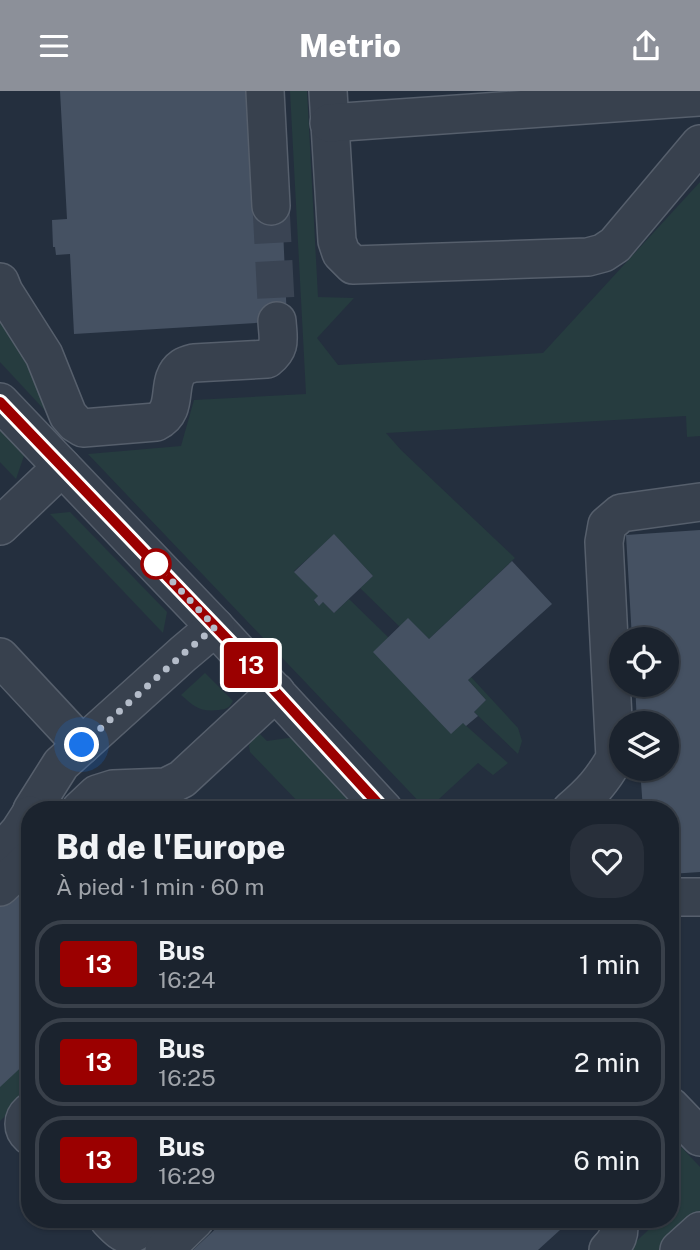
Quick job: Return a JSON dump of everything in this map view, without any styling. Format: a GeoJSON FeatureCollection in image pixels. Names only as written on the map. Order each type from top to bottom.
{"type":"FeatureCollection","features":[{"type":"Feature","properties":{"kind":"street"},"geometry":{"type":"LineString","coordinates":[[265,91],[271,205]]}},
{"type":"Feature","properties":{"kind":"street"},"geometry":{"type":"LineString","coordinates":[[700,97],[328,107],[337,241],[341,254],[353,265],[588,257],[603,253],[615,245],[700,144]]}},
{"type":"Feature","properties":{"kind":"street"},"geometry":{"type":"LineString","coordinates":[[0,282],[44,355],[68,415],[83,428],[156,422],[163,419],[168,413],[176,374],[183,367],[194,363],[267,359],[279,346],[277,321]]}},
{"type":"Feature","properties":{"kind":"street"},"geometry":{"type":"LineString","coordinates":[[0,402],[215,627],[376,801]]}},
{"type":"Feature","properties":{"kind":"street"},"geometry":{"type":"LineString","coordinates":[[0,526],[62,467]]}},
{"type":"Feature","properties":{"kind":"street"},"geometry":{"type":"LineString","coordinates":[[581,801],[603,778],[615,758],[604,542],[607,525],[621,513],[700,502]]}},
{"type":"Feature","properties":{"kind":"street"},"geometry":{"type":"LineString","coordinates":[[38,801],[61,764],[215,627]]}},
{"type":"Feature","properties":{"kind":"street"},"geometry":{"type":"LineString","coordinates":[[0,657],[82,745]]}},
{"type":"Feature","properties":{"kind":"street"},"geometry":{"type":"LineString","coordinates":[[90,801],[97,794],[113,789],[166,787],[182,779],[276,692]]}},
{"type":"Feature","properties":{"kind":"street"},"geometry":{"type":"LineString","coordinates":[[0,853],[21,829]]}},
{"type":"Feature","properties":{"kind":"street"},"geometry":{"type":"LineString","coordinates":[[0,887],[21,867]]}},
{"type":"Feature","properties":{"kind":"street"},"geometry":{"type":"LineString","coordinates":[[679,897],[700,897]]}},
{"type":"Feature","properties":{"kind":"street"},"geometry":{"type":"LineString","coordinates":[[679,1115],[700,1137]]}},
{"type":"Feature","properties":{"kind":"street"},"geometry":{"type":"LineString","coordinates":[[117,1228],[125,1234],[135,1234],[141,1228]]}},
{"type":"Feature","properties":{"kind":"street"},"geometry":{"type":"LineString","coordinates":[[164,1250],[187,1228]]}},
{"type":"Feature","properties":{"kind":"street"},"geometry":{"type":"LineString","coordinates":[[608,1250],[615,1243],[620,1228]]}},
{"type":"Feature","properties":{"kind":"street"},"geometry":{"type":"LineString","coordinates":[[679,1250],[700,1231]]}},
{"type":"Feature","properties":{"kind":"green space"},"geometry":{"type":"Polygon","coordinates":[[[290,91],[307,91],[318,297],[354,298],[317,338],[338,365],[543,353],[700,182],[700,436],[687,437],[686,416],[386,433],[515,558],[429,639],[408,619],[400,627],[360,588],[373,576],[334,535],[294,571],[318,596],[314,601],[319,605],[323,602],[334,613],[349,599],[388,637],[463,723],[508,763],[493,775],[478,763],[437,801],[418,801],[88,454],[181,446],[194,400],[306,394],[290,91]]]}},
{"type":"Feature","properties":{"kind":"green space"},"geometry":{"type":"Polygon","coordinates":[[[0,314],[44,375],[52,418],[0,362],[0,314]]]}},
{"type":"Feature","properties":{"kind":"green space"},"geometry":{"type":"Polygon","coordinates":[[[0,427],[25,453],[16,479],[0,462],[0,427]]]}},
{"type":"Feature","properties":{"kind":"green space"},"geometry":{"type":"Polygon","coordinates":[[[70,512],[167,612],[163,633],[50,514],[70,512]]]}},
{"type":"Feature","properties":{"kind":"green space"},"geometry":{"type":"Polygon","coordinates":[[[205,673],[233,701],[228,708],[202,709],[181,695],[205,673]]]}},
{"type":"Feature","properties":{"kind":"green space"},"geometry":{"type":"Polygon","coordinates":[[[471,677],[518,728],[522,741],[518,754],[474,712],[486,700],[468,680],[471,677]]]}},
{"type":"Feature","properties":{"kind":"green space"},"geometry":{"type":"Polygon","coordinates":[[[260,734],[267,741],[295,737],[355,801],[297,801],[250,752],[252,739],[260,734]]]}},
{"type":"Feature","properties":{"kind":"green space"},"geometry":{"type":"Polygon","coordinates":[[[21,1067],[21,1101],[0,1121],[0,1085],[21,1067]]]}},
{"type":"Feature","properties":{"kind":"green space"},"geometry":{"type":"Polygon","coordinates":[[[679,1145],[700,1167],[700,1217],[664,1250],[627,1250],[650,1228],[679,1228],[679,1145]]]}},
{"type":"Feature","properties":{"kind":"building"},"geometry":{"type":"Polygon","coordinates":[[[60,91],[251,91],[282,205],[287,321],[74,334],[70,254],[56,255],[53,247],[52,220],[67,219],[60,91]]]}},
{"type":"Feature","properties":{"kind":"building"},"geometry":{"type":"Polygon","coordinates":[[[700,530],[700,872],[679,873],[679,801],[642,801],[641,781],[679,781],[679,711],[636,711],[636,697],[679,697],[679,627],[631,627],[626,535],[700,530]]]}},
{"type":"Feature","properties":{"kind":"building"},"geometry":{"type":"Polygon","coordinates":[[[334,534],[373,576],[334,613],[323,602],[319,606],[314,600],[318,596],[294,572],[334,534]]]}},
{"type":"Feature","properties":{"kind":"building"},"geometry":{"type":"Polygon","coordinates":[[[512,561],[552,604],[468,680],[486,700],[474,712],[478,716],[466,726],[463,723],[451,734],[373,652],[408,618],[429,639],[512,561]]]}},
{"type":"Feature","properties":{"kind":"building"},"geometry":{"type":"Polygon","coordinates":[[[21,882],[21,1067],[0,1087],[0,902],[21,882]]]}},
{"type":"Feature","properties":{"kind":"building"},"geometry":{"type":"Polygon","coordinates":[[[216,1228],[562,1228],[538,1250],[193,1250],[216,1228]]]}},
{"type":"Feature","properties":{"kind":"tunnel"},"geometry":{"type":"LineString","coordinates":[[271,206],[277,321]]}},
{"type":"Feature","properties":{"kind":"bus line","name":"13"},"geometry":{"type":"LineString","coordinates":[[0,402],[231,643],[376,801]]}},
{"type":"Feature","properties":{"kind":"route"},"geometry":{"type":"LineString","coordinates":[[82,745],[215,627],[156,564]]}}]}
